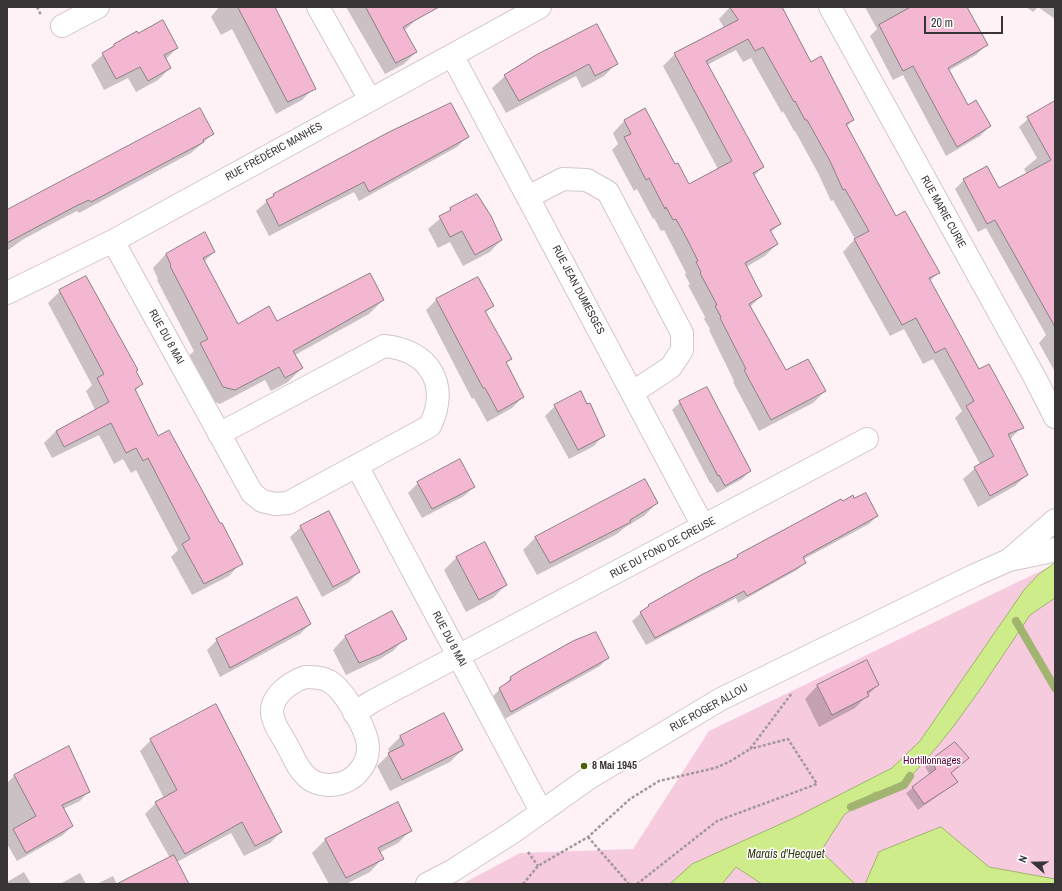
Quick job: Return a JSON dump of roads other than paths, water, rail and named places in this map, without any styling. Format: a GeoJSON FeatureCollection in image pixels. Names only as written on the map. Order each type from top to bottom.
{"type":"FeatureCollection","features":[{"type":"Feature","properties":{"kind":"street"},"geometry":{"type":"LineString","coordinates":[[62,26],[98,7]]}},
{"type":"Feature","properties":{"kind":"street"},"geometry":{"type":"LineString","coordinates":[[318,7],[370,100]]}},
{"type":"Feature","properties":{"kind":"street","name":"RUE FRÉDÉRIC MANHÈS"},"geometry":{"type":"LineString","coordinates":[[7,293],[113,240],[540,7]]}},
{"type":"Feature","properties":{"kind":"street","name":"RUE MARIE CURIE"},"geometry":{"type":"LineString","coordinates":[[830,7],[1034,376],[1055,417]]}},
{"type":"Feature","properties":{"kind":"street","name":"RUE JEAN DUMESGES"},"geometry":{"type":"LineString","coordinates":[[452,55],[703,526]]}},
{"type":"Feature","properties":{"kind":"street"},"geometry":{"type":"LineString","coordinates":[[528,197],[563,179],[587,180],[608,192],[682,333],[682,350],[671,367],[632,393]]}},
{"type":"Feature","properties":{"kind":"street","name":"RUE DU 8 MAI"},"geometry":{"type":"LineString","coordinates":[[113,240],[219,434],[252,493],[262,501],[275,504],[288,503],[430,426],[437,411],[438,390],[435,379],[427,365],[415,354],[400,348],[384,346],[219,434]]}},
{"type":"Feature","properties":{"kind":"street","name":"RUE DU FOND DE CREUSE"},"geometry":{"type":"LineString","coordinates":[[354,713],[458,656],[867,439]]}},
{"type":"Feature","properties":{"kind":"street","name":"RUE DU 8 MAI"},"geometry":{"type":"LineString","coordinates":[[357,466],[541,811]]}},
{"type":"Feature","properties":{"kind":"street","name":"RUE ROGER ALLOU"},"geometry":{"type":"LineString","coordinates":[[1009,560],[1055,520]]}},
{"type":"Feature","properties":{"kind":"street","name":"RUE ROGER ALLOU"},"geometry":{"type":"LineString","coordinates":[[427,884],[452,871],[513,832],[589,778],[721,699],[975,575],[1009,560],[1055,550]]}},
{"type":"Feature","properties":{"kind":"street"},"geometry":{"type":"LineString","coordinates":[[305,677],[317,677],[333,684],[338,688],[354,713],[367,736],[368,748],[366,761],[350,780],[339,784],[326,785],[314,782],[304,774],[273,720],[273,708],[277,697],[284,687],[305,677]]}},
{"type":"Feature","properties":{"kind":"water","name":"Marais d'Hecquet"},"geometry":{"type":"Polygon","coordinates":[[[1055,563],[1055,598],[1030,615],[979,691],[936,748],[905,783],[882,793],[875,792],[844,815],[821,851],[855,884],[762,884],[736,867],[722,884],[670,884],[692,864],[796,817],[892,768],[920,741],[1024,590],[1038,575],[1055,563]]]}},
{"type":"Feature","properties":{"kind":"water"},"geometry":{"type":"Polygon","coordinates":[[[941,827],[989,867],[1055,879],[1055,884],[865,884],[879,852],[941,827]]]}},
{"type":"Feature","properties":{"kind":"waterway"},"geometry":{"type":"LineString","coordinates":[[1016,621],[1055,688]]}},
{"type":"Feature","properties":{"kind":"waterway"},"geometry":{"type":"LineString","coordinates":[[851,807],[904,785],[910,776]]}},
{"type":"Feature","properties":{"kind":"place","name":"8 Mai 1945"},"geometry":{"type":"Point","coordinates":[584,766]}},
{"type":"Feature","properties":{"kind":"park label","name":"Hortillonnages"},"geometry":{"type":"Point","coordinates":[932,761]}}]}
